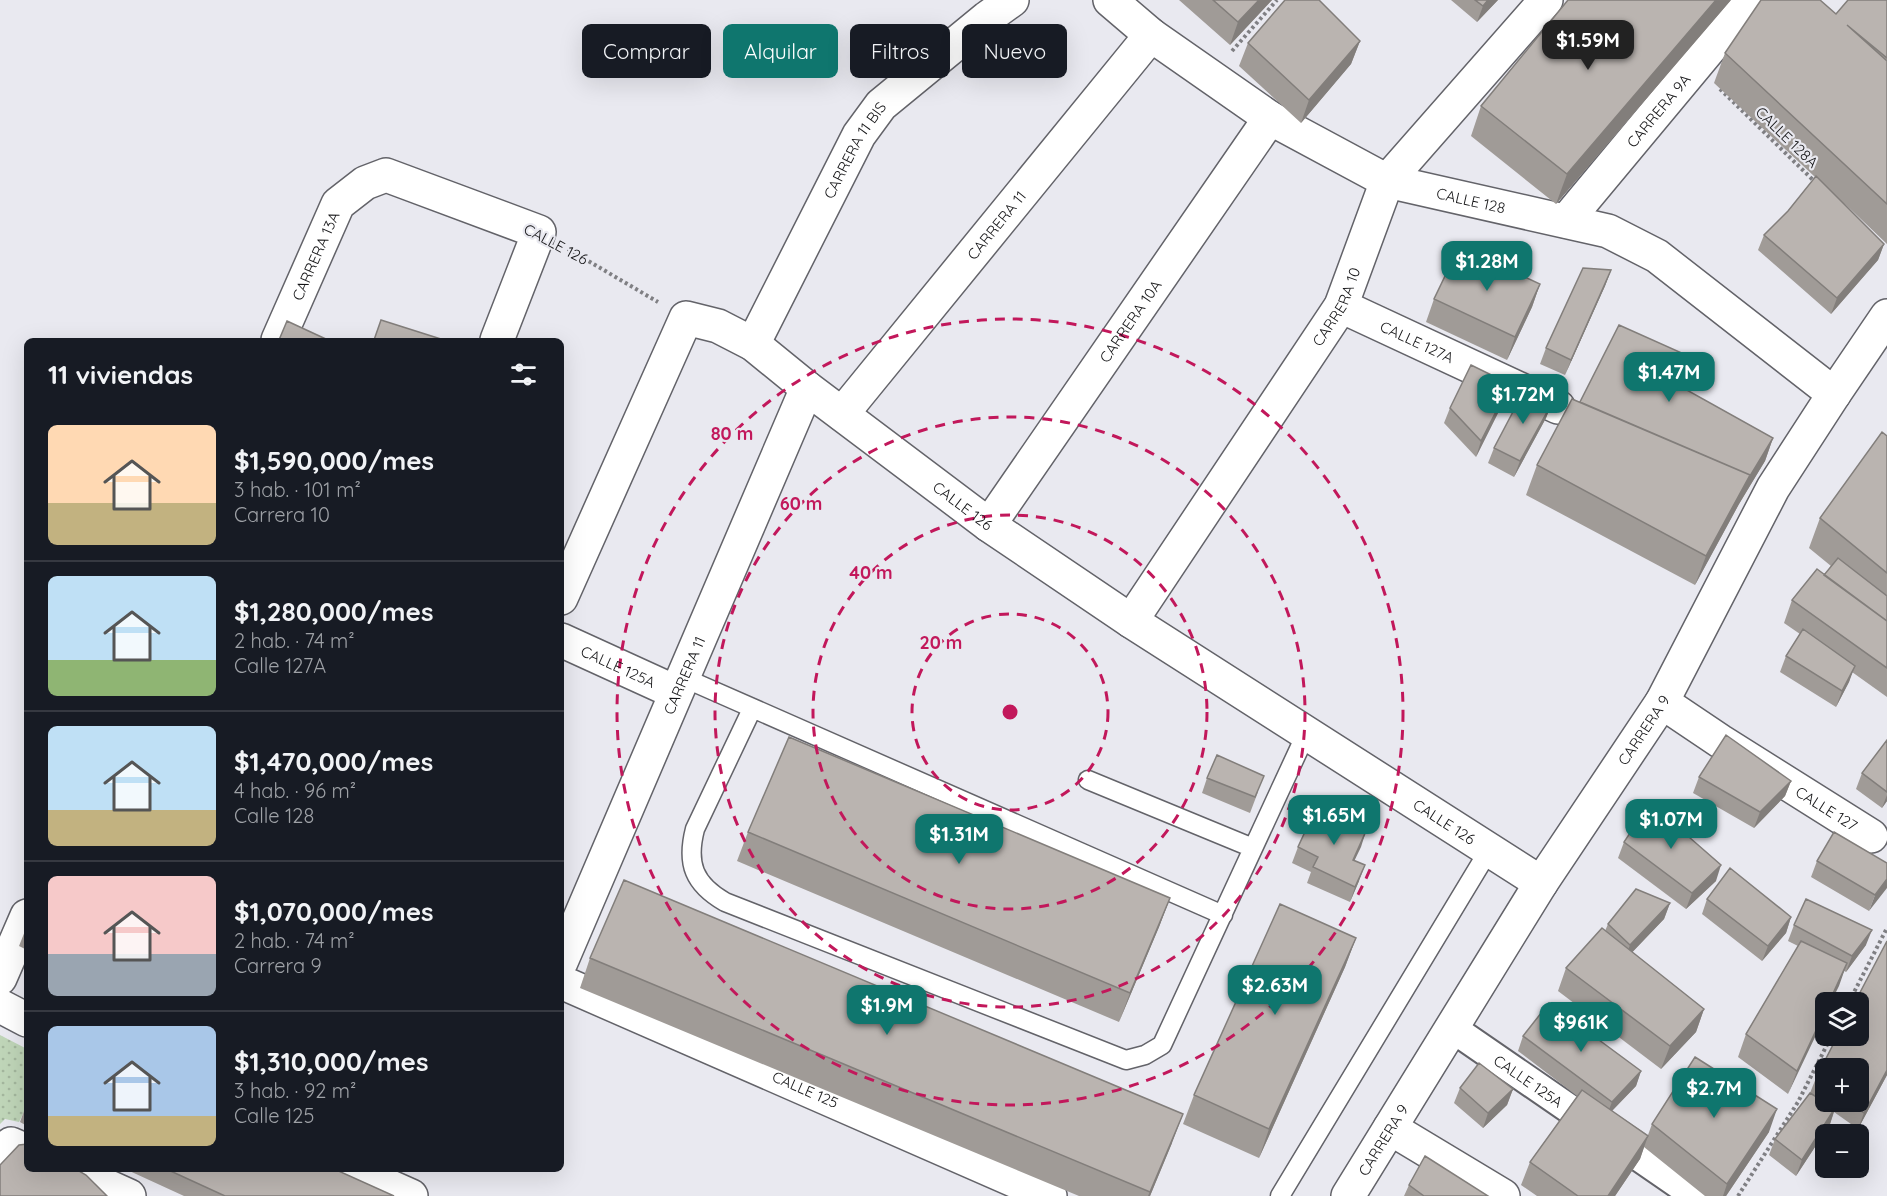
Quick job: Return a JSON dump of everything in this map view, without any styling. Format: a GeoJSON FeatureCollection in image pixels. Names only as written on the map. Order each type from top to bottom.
{"type":"FeatureCollection","features":[{"type":"Feature","properties":{"kind":"street","name":"CARRERA 11 BIS"},"geometry":{"type":"LineString","coordinates":[[753,344],[859,135],[881,105],[1012,0]]}},
{"type":"Feature","properties":{"kind":"street","name":"CALLE 128"},"geometry":{"type":"LineString","coordinates":[[1110,0],[1151,35],[1270,118],[1387,181],[1608,231],[1657,256],[1834,394]]}},
{"type":"Feature","properties":{"kind":"street","name":"CARRERA 10"},"geometry":{"type":"LineString","coordinates":[[1131,621],[1341,306],[1387,181],[1546,0]]}},
{"type":"Feature","properties":{"kind":"street","name":"CARRERA 9A"},"geometry":{"type":"LineString","coordinates":[[1566,221],[1750,0]]}},
{"type":"Feature","properties":{"kind":"street","name":"CARRERA 11"},"geometry":{"type":"LineString","coordinates":[[842,414],[1151,35]]}},
{"type":"Feature","properties":{"kind":"street","name":"CARRERA 10A"},"geometry":{"type":"LineString","coordinates":[[989,525],[1270,118]]}},
{"type":"Feature","properties":{"kind":"street","name":"CALLE 126"},"geometry":{"type":"LineString","coordinates":[[365,183],[386,176],[539,232]]}},
{"type":"Feature","properties":{"kind":"street","name":"CARRERA 13A"},"geometry":{"type":"LineString","coordinates":[[279,338],[338,204],[365,183]]}},
{"type":"Feature","properties":{"kind":"street"},"geometry":{"type":"LineString","coordinates":[[498,338],[539,232]]}},
{"type":"Feature","properties":{"kind":"street","name":"CALLE 127A"},"geometry":{"type":"LineString","coordinates":[[1341,306],[1558,407]]}},
{"type":"Feature","properties":{"kind":"street","name":"CARRERA 9"},"geometry":{"type":"LineString","coordinates":[[1357,1193],[1390,1128],[1541,883],[1662,702],[1764,484],[1834,394],[1887,316]]}},
{"type":"Feature","properties":{"kind":"street","name":"CALLE 126"},"geometry":{"type":"LineString","coordinates":[[686,318],[718,326],[753,344],[807,388],[989,525],[1131,621],[1541,883]]}},
{"type":"Feature","properties":{"kind":"street"},"geometry":{"type":"LineString","coordinates":[[564,591],[686,318]]}},
{"type":"Feature","properties":{"kind":"street","name":"CARRERA 11"},"geometry":{"type":"LineString","coordinates":[[564,955],[807,388]]}},
{"type":"Feature","properties":{"kind":"street","name":"CALLE 125A"},"geometry":{"type":"LineString","coordinates":[[564,641],[678,685]]}},
{"type":"Feature","properties":{"kind":"street","name":"CALLE 127"},"geometry":{"type":"LineString","coordinates":[[1662,702],[1871,836]]}},
{"type":"Feature","properties":{"kind":"street"},"geometry":{"type":"LineString","coordinates":[[0,978],[24,923]]}},
{"type":"Feature","properties":{"kind":"street","name":"CALLE 125"},"geometry":{"type":"LineString","coordinates":[[564,983],[1050,1196]]}},
{"type":"Feature","properties":{"kind":"street"},"geometry":{"type":"LineString","coordinates":[[0,1006],[24,1018]]}},
{"type":"Feature","properties":{"kind":"street","name":"CALLE 125A"},"geometry":{"type":"LineString","coordinates":[[1452,1028],[1696,1196]]}},
{"type":"Feature","properties":{"kind":"street"},"geometry":{"type":"LineString","coordinates":[[1390,1128],[1503,1196]]}},
{"type":"Feature","properties":{"kind":"street"},"geometry":{"type":"LineString","coordinates":[[76,1172],[129,1196]]}},
{"type":"Feature","properties":{"kind":"street"},"geometry":{"type":"LineString","coordinates":[[357,1172],[411,1196]]}},
{"type":"Feature","properties":{"kind":"lane"},"geometry":{"type":"LineString","coordinates":[[678,685],[752,709],[1223,915]]}},
{"type":"Feature","properties":{"kind":"lane"},"geometry":{"type":"LineString","coordinates":[[752,709],[695,830],[691,846],[692,864],[699,879],[710,893],[725,902],[1126,1060],[1145,1055],[1162,1045],[1306,734]]}},
{"type":"Feature","properties":{"kind":"lane"},"geometry":{"type":"LineString","coordinates":[[1088,780],[1253,848]]}},
{"type":"Feature","properties":{"kind":"lane"},"geometry":{"type":"LineString","coordinates":[[1280,1196],[1489,850]]}},
{"type":"Feature","properties":{"kind":"path"},"geometry":{"type":"LineString","coordinates":[[1210,77],[1277,0]]}},
{"type":"Feature","properties":{"kind":"path","name":"CALLE 128A"},"geometry":{"type":"LineString","coordinates":[[1695,65],[1820,186]]}},
{"type":"Feature","properties":{"kind":"path","name":"CALLE 126"},"geometry":{"type":"LineString","coordinates":[[539,232],[686,318]]}},
{"type":"Feature","properties":{"kind":"path"},"geometry":{"type":"LineString","coordinates":[[1854,992],[1887,928]]}},
{"type":"Feature","properties":{"kind":"path"},"geometry":{"type":"LineString","coordinates":[[1738,1196],[1798,1101],[1826,1046]]}},
{"type":"Feature","properties":{"kind":"green space"},"geometry":{"type":"Polygon","coordinates":[[[0,1035],[24,1047],[24,1112],[19,1122],[5,1119],[0,1124],[0,1035]]]}},
{"type":"Feature","properties":{"kind":"building"},"geometry":{"type":"Polygon","coordinates":[[[1213,0],[1259,0],[1238,22],[1213,0]]]}},
{"type":"Feature","properties":{"kind":"building"},"geometry":{"type":"Polygon","coordinates":[[[1285,0],[1319,0],[1360,41],[1309,100],[1248,43],[1285,0]]]}},
{"type":"Feature","properties":{"kind":"building"},"geometry":{"type":"Polygon","coordinates":[[[1475,0],[1488,0],[1483,6],[1475,0]]]}},
{"type":"Feature","properties":{"kind":"building"},"geometry":{"type":"Polygon","coordinates":[[[1568,0],[1716,0],[1567,174],[1481,106],[1568,0]]]}},
{"type":"Feature","properties":{"kind":"building"},"geometry":{"type":"Polygon","coordinates":[[[1761,0],[1820,0],[1836,14],[1848,0],[1887,0],[1887,58],[1847,25],[1887,61],[1887,204],[1725,53],[1761,0]]]}},
{"type":"Feature","properties":{"kind":"building"},"geometry":{"type":"Polygon","coordinates":[[[1816,176],[1884,244],[1837,298],[1764,235],[1788,211],[1816,176]]]}},
{"type":"Feature","properties":{"kind":"building"},"geometry":{"type":"Polygon","coordinates":[[[1459,247],[1540,284],[1515,337],[1434,299],[1459,247]]]}},
{"type":"Feature","properties":{"kind":"building"},"geometry":{"type":"Polygon","coordinates":[[[1583,268],[1611,270],[1571,360],[1546,348],[1583,268]]]}},
{"type":"Feature","properties":{"kind":"building"},"geometry":{"type":"Polygon","coordinates":[[[381,320],[438,338],[375,338],[381,320]]]}},
{"type":"Feature","properties":{"kind":"building"},"geometry":{"type":"Polygon","coordinates":[[[287,321],[324,338],[280,338],[287,321]]]}},
{"type":"Feature","properties":{"kind":"building"},"geometry":{"type":"Polygon","coordinates":[[[1619,325],[1684,354],[1667,379],[1773,438],[1747,481],[1750,475],[1580,402],[1619,325]]]}},
{"type":"Feature","properties":{"kind":"building"},"geometry":{"type":"Polygon","coordinates":[[[1471,365],[1510,384],[1481,441],[1450,408],[1471,365]]]}},
{"type":"Feature","properties":{"kind":"building"},"geometry":{"type":"Polygon","coordinates":[[[1525,389],[1552,403],[1520,461],[1494,448],[1525,389]]]}},
{"type":"Feature","properties":{"kind":"building"},"geometry":{"type":"Polygon","coordinates":[[[1572,399],[1750,475],[1706,556],[1537,465],[1572,399]]]}},
{"type":"Feature","properties":{"kind":"building"},"geometry":{"type":"Polygon","coordinates":[[[1882,432],[1887,436],[1887,573],[1820,518],[1882,432]]]}},
{"type":"Feature","properties":{"kind":"building"},"geometry":{"type":"Polygon","coordinates":[[[1838,558],[1887,596],[1887,621],[1824,575],[1838,558]]]}},
{"type":"Feature","properties":{"kind":"building"},"geometry":{"type":"Polygon","coordinates":[[[1817,569],[1887,621],[1887,668],[1792,600],[1817,569]]]}},
{"type":"Feature","properties":{"kind":"building"},"geometry":{"type":"Polygon","coordinates":[[[1803,629],[1855,666],[1842,691],[1786,656],[1803,629]]]}},
{"type":"Feature","properties":{"kind":"building"},"geometry":{"type":"Polygon","coordinates":[[[1726,735],[1791,781],[1760,812],[1699,777],[1726,735]]]}},
{"type":"Feature","properties":{"kind":"building"},"geometry":{"type":"Polygon","coordinates":[[[789,737],[1170,898],[1130,993],[748,832],[789,737]]]}},
{"type":"Feature","properties":{"kind":"building"},"geometry":{"type":"Polygon","coordinates":[[[1887,740],[1887,792],[1862,773],[1887,740]]]}},
{"type":"Feature","properties":{"kind":"building"},"geometry":{"type":"Polygon","coordinates":[[[1217,755],[1264,776],[1255,797],[1207,778],[1217,755]]]}},
{"type":"Feature","properties":{"kind":"building"},"geometry":{"type":"Polygon","coordinates":[[[1650,803],[1721,865],[1692,893],[1624,842],[1650,803]]]}},
{"type":"Feature","properties":{"kind":"building"},"geometry":{"type":"Polygon","coordinates":[[[1316,808],[1366,831],[1353,860],[1365,865],[1355,887],[1313,867],[1318,857],[1298,847],[1316,808]]]}},
{"type":"Feature","properties":{"kind":"building"},"geometry":{"type":"Polygon","coordinates":[[[1834,832],[1887,863],[1887,879],[1875,895],[1817,861],[1834,832]]]}},
{"type":"Feature","properties":{"kind":"building"},"geometry":{"type":"Polygon","coordinates":[[[1730,868],[1791,917],[1768,946],[1707,899],[1730,868]]]}},
{"type":"Feature","properties":{"kind":"building"},"geometry":{"type":"Polygon","coordinates":[[[624,880],[1183,1114],[1150,1192],[590,958],[624,880]]]}},
{"type":"Feature","properties":{"kind":"building"},"geometry":{"type":"Polygon","coordinates":[[[1636,889],[1670,903],[1630,945],[1608,924],[1636,889]]]}},
{"type":"Feature","properties":{"kind":"building"},"geometry":{"type":"Polygon","coordinates":[[[1806,899],[1872,930],[1852,956],[1794,925],[1806,899]]]}},
{"type":"Feature","properties":{"kind":"building"},"geometry":{"type":"Polygon","coordinates":[[[1280,904],[1356,938],[1269,1129],[1194,1095],[1280,904]]]}},
{"type":"Feature","properties":{"kind":"building"},"geometry":{"type":"Polygon","coordinates":[[[1602,928],[1704,1009],[1670,1046],[1566,968],[1602,928]]]}},
{"type":"Feature","properties":{"kind":"building"},"geometry":{"type":"Polygon","coordinates":[[[1801,941],[1847,963],[1834,992],[1815,992],[1815,1033],[1797,1071],[1746,1034],[1801,941]]]}},
{"type":"Feature","properties":{"kind":"building"},"geometry":{"type":"Polygon","coordinates":[[[1887,941],[1887,1070],[1869,1104],[1869,1058],[1826,1058],[1832,1046],[1869,1046],[1869,992],[1860,992],[1887,941]]]}},
{"type":"Feature","properties":{"kind":"building"},"geometry":{"type":"Polygon","coordinates":[[[1549,1003],[1641,1071],[1612,1102],[1523,1036],[1549,1003]]]}},
{"type":"Feature","properties":{"kind":"building"},"geometry":{"type":"Polygon","coordinates":[[[1695,1057],[1777,1109],[1727,1184],[1652,1124],[1695,1057]]]}},
{"type":"Feature","properties":{"kind":"building"},"geometry":{"type":"Polygon","coordinates":[[[1479,1063],[1513,1089],[1488,1113],[1460,1088],[1479,1063]]]}},
{"type":"Feature","properties":{"kind":"building"},"geometry":{"type":"Polygon","coordinates":[[[1582,1090],[1648,1136],[1608,1196],[1578,1196],[1530,1162],[1582,1090]]]}},
{"type":"Feature","properties":{"kind":"building"},"geometry":{"type":"Polygon","coordinates":[[[1810,1093],[1815,1096],[1815,1112],[1832,1112],[1825,1124],[1815,1124],[1815,1140],[1802,1160],[1775,1139],[1810,1093]]]}},
{"type":"Feature","properties":{"kind":"building"},"geometry":{"type":"Polygon","coordinates":[[[24,1144],[24,1172],[81,1172],[107,1196],[0,1196],[0,1165],[19,1145],[24,1144]]]}},
{"type":"Feature","properties":{"kind":"building"},"geometry":{"type":"Polygon","coordinates":[[[1425,1156],[1488,1196],[1424,1196],[1409,1185],[1425,1156]]]}},
{"type":"Feature","properties":{"kind":"building"},"geometry":{"type":"Polygon","coordinates":[[[173,1172],[341,1172],[394,1196],[225,1196],[173,1172]]]}}]}
